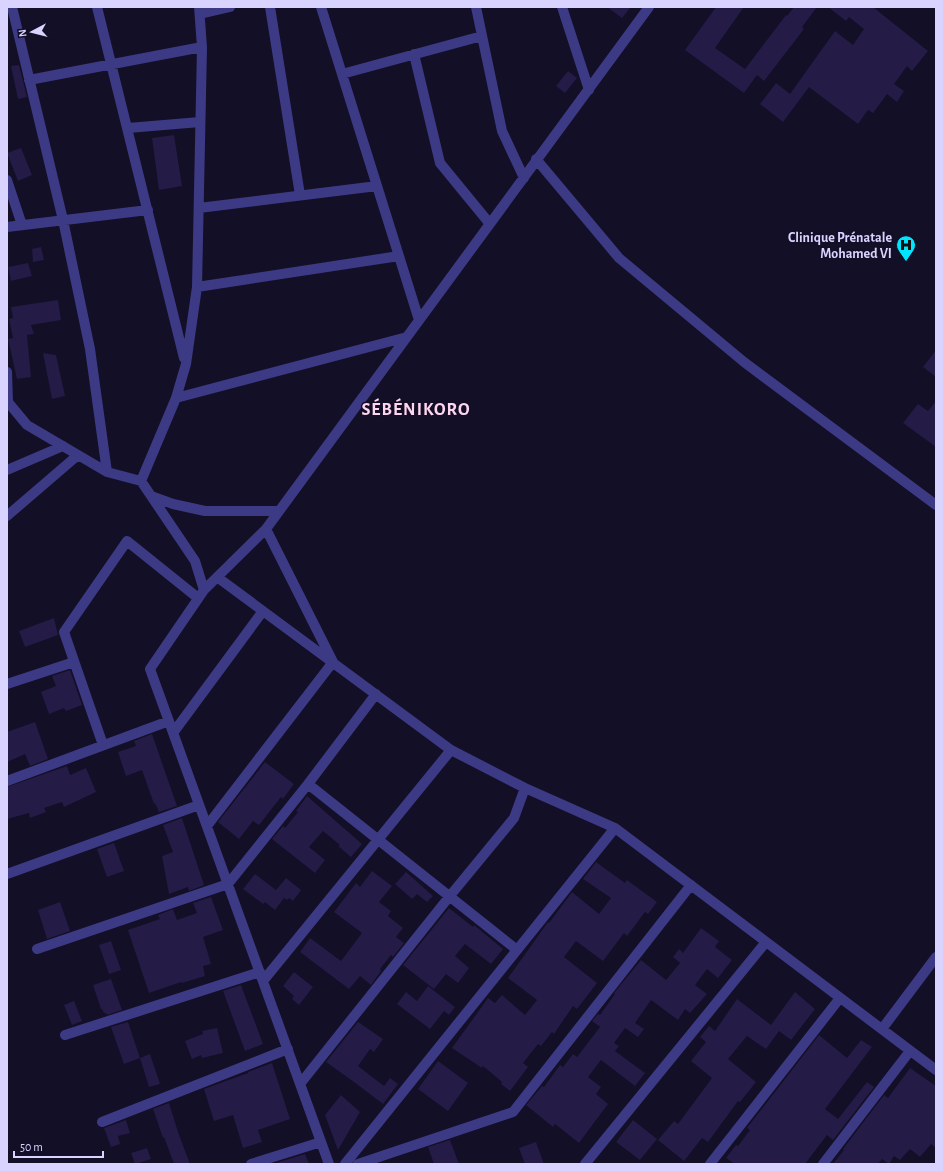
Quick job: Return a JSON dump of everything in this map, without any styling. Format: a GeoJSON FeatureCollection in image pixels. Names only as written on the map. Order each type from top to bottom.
{"type":"FeatureCollection","features":[{"type":"Feature","properties":{"kind":"street"},"geometry":{"type":"LineString","coordinates":[[12,7],[63,220],[90,349],[107,472]]}},
{"type":"Feature","properties":{"kind":"street"},"geometry":{"type":"LineString","coordinates":[[98,7],[186,364]]}},
{"type":"Feature","properties":{"kind":"street"},"geometry":{"type":"LineString","coordinates":[[141,481],[176,398],[186,364],[197,287],[202,47],[200,10],[230,7]]}},
{"type":"Feature","properties":{"kind":"street"},"geometry":{"type":"LineString","coordinates":[[270,7],[300,195]]}},
{"type":"Feature","properties":{"kind":"street"},"geometry":{"type":"LineString","coordinates":[[321,7],[419,320]]}},
{"type":"Feature","properties":{"kind":"street"},"geometry":{"type":"LineString","coordinates":[[476,7],[502,131],[524,178]]}},
{"type":"Feature","properties":{"kind":"street"},"geometry":{"type":"LineString","coordinates":[[562,7],[589,90]]}},
{"type":"Feature","properties":{"kind":"street"},"geometry":{"type":"LineString","coordinates":[[329,1164],[150,669],[201,594],[266,529],[649,7]]}},
{"type":"Feature","properties":{"kind":"street"},"geometry":{"type":"LineString","coordinates":[[342,74],[482,36]]}},
{"type":"Feature","properties":{"kind":"street"},"geometry":{"type":"LineString","coordinates":[[29,80],[202,47]]}},
{"type":"Feature","properties":{"kind":"street"},"geometry":{"type":"LineString","coordinates":[[414,54],[440,163],[490,224]]}},
{"type":"Feature","properties":{"kind":"street"},"geometry":{"type":"LineString","coordinates":[[128,128],[200,122]]}},
{"type":"Feature","properties":{"kind":"street"},"geometry":{"type":"LineString","coordinates":[[536,159],[619,258],[744,362],[936,505]]}},
{"type":"Feature","properties":{"kind":"street"},"geometry":{"type":"LineString","coordinates":[[7,180],[22,225]]}},
{"type":"Feature","properties":{"kind":"street"},"geometry":{"type":"LineString","coordinates":[[198,208],[377,186]]}},
{"type":"Feature","properties":{"kind":"street"},"geometry":{"type":"LineString","coordinates":[[7,227],[148,210]]}},
{"type":"Feature","properties":{"kind":"street"},"geometry":{"type":"LineString","coordinates":[[197,287],[399,256]]}},
{"type":"Feature","properties":{"kind":"street"},"geometry":{"type":"LineString","coordinates":[[176,398],[407,337]]}},
{"type":"Feature","properties":{"kind":"street"},"geometry":{"type":"LineString","coordinates":[[7,372],[7,401],[27,424],[107,472],[141,481],[194,561],[201,594]]}},
{"type":"Feature","properties":{"kind":"street"},"geometry":{"type":"LineString","coordinates":[[7,470],[63,446]]}},
{"type":"Feature","properties":{"kind":"street"},"geometry":{"type":"LineString","coordinates":[[7,516],[78,455]]}},
{"type":"Feature","properties":{"kind":"street"},"geometry":{"type":"LineString","coordinates":[[151,496],[173,504],[205,511],[279,511]]}},
{"type":"Feature","properties":{"kind":"street"},"geometry":{"type":"LineString","coordinates":[[266,529],[333,662]]}},
{"type":"Feature","properties":{"kind":"street"},"geometry":{"type":"LineString","coordinates":[[103,746],[64,632],[127,541],[201,594]]}},
{"type":"Feature","properties":{"kind":"street"},"geometry":{"type":"LineString","coordinates":[[217,578],[451,750],[525,788],[615,828],[936,1070]]}},
{"type":"Feature","properties":{"kind":"street"},"geometry":{"type":"LineString","coordinates":[[173,733],[262,611]]}},
{"type":"Feature","properties":{"kind":"street"},"geometry":{"type":"LineString","coordinates":[[7,684],[74,662]]}},
{"type":"Feature","properties":{"kind":"street"},"geometry":{"type":"LineString","coordinates":[[207,826],[333,662]]}},
{"type":"Feature","properties":{"kind":"street"},"geometry":{"type":"LineString","coordinates":[[37,949],[228,884],[308,784],[376,694]]}},
{"type":"Feature","properties":{"kind":"street"},"geometry":{"type":"LineString","coordinates":[[7,781],[169,721]]}},
{"type":"Feature","properties":{"kind":"street"},"geometry":{"type":"LineString","coordinates":[[65,1035],[261,976],[378,840],[451,750]]}},
{"type":"Feature","properties":{"kind":"street"},"geometry":{"type":"LineString","coordinates":[[308,784],[517,950]]}},
{"type":"Feature","properties":{"kind":"street"},"geometry":{"type":"LineString","coordinates":[[300,1084],[514,818],[525,788]]}},
{"type":"Feature","properties":{"kind":"street"},"geometry":{"type":"LineString","coordinates":[[7,874],[199,805]]}},
{"type":"Feature","properties":{"kind":"street"},"geometry":{"type":"LineString","coordinates":[[345,1164],[615,828]]}},
{"type":"Feature","properties":{"kind":"street"},"geometry":{"type":"LineString","coordinates":[[358,1164],[513,1112],[691,885]]}},
{"type":"Feature","properties":{"kind":"street"},"geometry":{"type":"LineString","coordinates":[[585,1164],[766,942]]}},
{"type":"Feature","properties":{"kind":"street"},"geometry":{"type":"LineString","coordinates":[[882,1029],[936,957]]}},
{"type":"Feature","properties":{"kind":"street"},"geometry":{"type":"LineString","coordinates":[[710,1164],[840,998]]}},
{"type":"Feature","properties":{"kind":"street"},"geometry":{"type":"LineString","coordinates":[[102,1122],[288,1049]]}},
{"type":"Feature","properties":{"kind":"street"},"geometry":{"type":"LineString","coordinates":[[823,1164],[910,1051]]}},
{"type":"Feature","properties":{"kind":"street"},"geometry":{"type":"LineString","coordinates":[[250,1164],[321,1142]]}},
{"type":"Feature","properties":{"kind":"building"},"geometry":{"type":"Polygon","coordinates":[[[607,7],[631,7],[622,18],[607,7]]]}},
{"type":"Feature","properties":{"kind":"building"},"geometry":{"type":"Polygon","coordinates":[[[716,7],[744,7],[715,48],[745,69],[786,15],[787,16],[794,7],[817,7],[802,27],[804,29],[764,81],[757,75],[744,93],[685,50],[716,7]]]}},
{"type":"Feature","properties":{"kind":"building"},"geometry":{"type":"Polygon","coordinates":[[[828,7],[873,7],[928,51],[912,71],[907,66],[894,84],[904,91],[897,102],[887,94],[873,113],[868,110],[858,124],[809,87],[783,122],[760,104],[776,83],[790,94],[835,31],[853,45],[864,29],[849,17],[846,21],[828,7]]]}},
{"type":"Feature","properties":{"kind":"building"},"geometry":{"type":"Polygon","coordinates":[[[19,65],[27,97],[18,99],[11,66],[19,65]]]}},
{"type":"Feature","properties":{"kind":"building"},"geometry":{"type":"Polygon","coordinates":[[[568,71],[577,78],[565,93],[556,86],[568,71]]]}},
{"type":"Feature","properties":{"kind":"building"},"geometry":{"type":"Polygon","coordinates":[[[174,135],[182,186],[159,190],[152,138],[174,135]]]}},
{"type":"Feature","properties":{"kind":"building"},"geometry":{"type":"Polygon","coordinates":[[[21,148],[32,175],[18,181],[7,153],[21,148]]]}},
{"type":"Feature","properties":{"kind":"building"},"geometry":{"type":"Polygon","coordinates":[[[41,247],[44,260],[33,262],[32,249],[41,247]]]}},
{"type":"Feature","properties":{"kind":"building"},"geometry":{"type":"Polygon","coordinates":[[[28,263],[32,276],[11,281],[8,267],[28,263]]]}},
{"type":"Feature","properties":{"kind":"building"},"geometry":{"type":"Polygon","coordinates":[[[58,300],[61,320],[31,325],[34,334],[27,335],[31,377],[17,379],[8,339],[13,338],[9,319],[13,318],[11,307],[58,300]]]}},
{"type":"Feature","properties":{"kind":"building"},"geometry":{"type":"Polygon","coordinates":[[[936,350],[936,377],[923,367],[936,350]]]}},
{"type":"Feature","properties":{"kind":"building"},"geometry":{"type":"Polygon","coordinates":[[[43,353],[56,355],[65,396],[52,399],[43,353]]]}},
{"type":"Feature","properties":{"kind":"building"},"geometry":{"type":"Polygon","coordinates":[[[936,401],[936,447],[903,423],[918,404],[928,411],[936,401]]]}},
{"type":"Feature","properties":{"kind":"building"},"geometry":{"type":"Polygon","coordinates":[[[54,618],[58,635],[25,647],[19,631],[54,618]]]}},
{"type":"Feature","properties":{"kind":"building"},"geometry":{"type":"Polygon","coordinates":[[[70,670],[82,705],[66,711],[64,708],[49,714],[41,692],[56,686],[52,676],[70,670]]]}},
{"type":"Feature","properties":{"kind":"building"},"geometry":{"type":"Polygon","coordinates":[[[35,722],[48,759],[30,766],[25,754],[7,762],[7,732],[35,722]]]}},
{"type":"Feature","properties":{"kind":"building"},"geometry":{"type":"Polygon","coordinates":[[[152,734],[177,806],[159,812],[155,803],[154,804],[142,770],[126,776],[118,752],[136,746],[134,741],[152,734]]]}},
{"type":"Feature","properties":{"kind":"building"},"geometry":{"type":"Polygon","coordinates":[[[265,762],[294,784],[283,799],[281,797],[259,825],[253,821],[239,839],[218,822],[265,762]]]}},
{"type":"Feature","properties":{"kind":"building"},"geometry":{"type":"Polygon","coordinates":[[[67,766],[70,775],[86,768],[96,792],[64,807],[62,802],[44,808],[46,812],[30,818],[29,813],[7,819],[7,787],[67,766]]]}},
{"type":"Feature","properties":{"kind":"building"},"geometry":{"type":"Polygon","coordinates":[[[307,796],[362,844],[351,857],[338,846],[340,845],[323,831],[309,847],[325,860],[315,873],[272,839],[283,826],[285,828],[298,812],[296,811],[307,796]]]}},
{"type":"Feature","properties":{"kind":"building"},"geometry":{"type":"Polygon","coordinates":[[[182,818],[204,885],[189,891],[188,887],[169,894],[162,856],[173,852],[163,825],[182,818]]]}},
{"type":"Feature","properties":{"kind":"building"},"geometry":{"type":"Polygon","coordinates":[[[114,843],[124,871],[107,877],[97,849],[114,843]]]}},
{"type":"Feature","properties":{"kind":"building"},"geometry":{"type":"Polygon","coordinates":[[[596,862],[625,883],[627,880],[657,902],[648,914],[645,912],[627,936],[624,933],[603,961],[576,941],[564,957],[597,983],[577,1009],[573,1006],[554,1034],[552,1032],[541,1046],[538,1044],[523,1063],[528,1067],[510,1091],[483,1066],[482,1068],[452,1048],[488,998],[495,1003],[502,995],[525,1015],[537,1000],[508,978],[548,922],[549,923],[572,892],[599,914],[611,898],[583,879],[596,862]]]}},
{"type":"Feature","properties":{"kind":"building"},"geometry":{"type":"Polygon","coordinates":[[[372,871],[392,886],[379,902],[391,911],[388,916],[403,928],[396,937],[404,943],[393,957],[391,955],[380,969],[381,971],[371,985],[360,976],[349,989],[300,952],[310,938],[341,961],[362,933],[334,912],[356,883],[360,887],[372,871]]]}},
{"type":"Feature","properties":{"kind":"building"},"geometry":{"type":"Polygon","coordinates":[[[406,872],[433,896],[427,902],[417,894],[412,899],[395,884],[406,872]]]}},
{"type":"Feature","properties":{"kind":"building"},"geometry":{"type":"Polygon","coordinates":[[[255,874],[276,890],[286,878],[301,890],[293,901],[289,898],[287,900],[284,898],[275,910],[265,902],[263,904],[243,889],[255,874]]]}},
{"type":"Feature","properties":{"kind":"building"},"geometry":{"type":"Polygon","coordinates":[[[211,897],[223,930],[203,937],[211,964],[203,966],[205,976],[182,983],[181,982],[149,993],[128,930],[160,919],[158,915],[173,909],[177,920],[197,913],[193,903],[211,897]]]}},
{"type":"Feature","properties":{"kind":"building"},"geometry":{"type":"Polygon","coordinates":[[[60,902],[70,931],[47,939],[38,910],[60,902]]]}},
{"type":"Feature","properties":{"kind":"building"},"geometry":{"type":"Polygon","coordinates":[[[449,908],[473,927],[474,925],[503,949],[491,964],[465,944],[455,956],[469,968],[458,983],[446,974],[434,989],[403,965],[449,908]]]}},
{"type":"Feature","properties":{"kind":"building"},"geometry":{"type":"Polygon","coordinates":[[[701,928],[719,941],[715,947],[732,960],[718,978],[707,969],[695,985],[707,994],[690,1013],[685,1009],[678,1020],[651,1000],[635,1023],[644,1029],[638,1037],[625,1028],[614,1043],[619,1046],[615,1051],[645,1073],[635,1086],[601,1060],[588,1077],[601,1087],[596,1094],[608,1104],[579,1143],[555,1124],[553,1127],[526,1105],[542,1086],[544,1087],[560,1065],[563,1067],[573,1054],[577,1057],[600,1027],[592,1021],[598,1014],[600,1015],[615,994],[614,993],[641,960],[666,980],[680,963],[673,957],[679,949],[683,953],[701,928]]]}},
{"type":"Feature","properties":{"kind":"building"},"geometry":{"type":"Polygon","coordinates":[[[111,941],[121,970],[109,974],[99,945],[111,941]]]}},
{"type":"Feature","properties":{"kind":"building"},"geometry":{"type":"Polygon","coordinates":[[[294,972],[313,987],[299,1005],[292,999],[294,996],[283,986],[294,972]]]}},
{"type":"Feature","properties":{"kind":"building"},"geometry":{"type":"Polygon","coordinates":[[[111,979],[122,1010],[107,1015],[101,1009],[93,985],[111,979]]]}},
{"type":"Feature","properties":{"kind":"building"},"geometry":{"type":"Polygon","coordinates":[[[241,985],[263,1044],[245,1051],[223,991],[241,985]]]}},
{"type":"Feature","properties":{"kind":"building"},"geometry":{"type":"Polygon","coordinates":[[[428,986],[455,1007],[449,1015],[444,1011],[430,1029],[397,1004],[406,992],[417,1001],[428,986]]]}},
{"type":"Feature","properties":{"kind":"building"},"geometry":{"type":"Polygon","coordinates":[[[795,992],[815,1009],[791,1040],[779,1031],[766,1049],[747,1036],[728,1059],[756,1082],[740,1102],[738,1101],[708,1142],[702,1138],[684,1161],[658,1140],[674,1121],[678,1124],[712,1078],[691,1061],[706,1042],[700,1037],[709,1026],[715,1031],[737,999],[771,1025],[795,992]]]}},
{"type":"Feature","properties":{"kind":"building"},"geometry":{"type":"Polygon","coordinates":[[[74,1001],[82,1021],[72,1025],[64,1005],[74,1001]]]}},
{"type":"Feature","properties":{"kind":"building"},"geometry":{"type":"Polygon","coordinates":[[[128,1022],[140,1058],[124,1064],[111,1027],[128,1022]]]}},
{"type":"Feature","properties":{"kind":"building"},"geometry":{"type":"Polygon","coordinates":[[[358,1022],[383,1039],[374,1052],[370,1049],[358,1066],[384,1086],[390,1078],[398,1084],[383,1104],[326,1062],[358,1022]]]}},
{"type":"Feature","properties":{"kind":"building"},"geometry":{"type":"Polygon","coordinates":[[[217,1028],[223,1053],[202,1058],[201,1055],[192,1059],[185,1041],[203,1034],[202,1031],[217,1028]]]}},
{"type":"Feature","properties":{"kind":"building"},"geometry":{"type":"Polygon","coordinates":[[[819,1035],[847,1058],[861,1040],[872,1047],[825,1109],[838,1119],[867,1082],[874,1087],[833,1140],[827,1135],[805,1164],[735,1164],[726,1158],[736,1145],[738,1146],[750,1130],[747,1128],[819,1035]]]}},
{"type":"Feature","properties":{"kind":"building"},"geometry":{"type":"Polygon","coordinates":[[[150,1054],[160,1084],[149,1087],[140,1058],[150,1054]]]}},
{"type":"Feature","properties":{"kind":"building"},"geometry":{"type":"Polygon","coordinates":[[[438,1061],[468,1083],[448,1111],[418,1089],[438,1061]]]}},
{"type":"Feature","properties":{"kind":"building"},"geometry":{"type":"Polygon","coordinates":[[[272,1063],[290,1119],[258,1130],[262,1142],[243,1148],[233,1115],[214,1121],[204,1089],[272,1063]]]}},
{"type":"Feature","properties":{"kind":"building"},"geometry":{"type":"Polygon","coordinates":[[[910,1068],[936,1086],[936,1148],[931,1144],[920,1157],[910,1149],[900,1160],[894,1156],[889,1164],[882,1159],[878,1164],[833,1164],[884,1095],[888,1098],[910,1068]]]}},
{"type":"Feature","properties":{"kind":"building"},"geometry":{"type":"Polygon","coordinates":[[[341,1095],[360,1112],[338,1150],[325,1115],[341,1095]]]}},
{"type":"Feature","properties":{"kind":"building"},"geometry":{"type":"Polygon","coordinates":[[[169,1103],[190,1164],[174,1164],[153,1109],[169,1103]]]}},
{"type":"Feature","properties":{"kind":"building"},"geometry":{"type":"Polygon","coordinates":[[[126,1120],[130,1133],[118,1136],[120,1144],[111,1147],[104,1128],[126,1120]]]}},
{"type":"Feature","properties":{"kind":"building"},"geometry":{"type":"Polygon","coordinates":[[[633,1120],[657,1139],[640,1160],[616,1142],[633,1120]]]}},
{"type":"Feature","properties":{"kind":"building"},"geometry":{"type":"Polygon","coordinates":[[[450,1140],[459,1164],[434,1164],[428,1147],[450,1140]]]}},
{"type":"Feature","properties":{"kind":"building"},"geometry":{"type":"Polygon","coordinates":[[[536,1142],[544,1164],[525,1164],[519,1148],[536,1142]]]}},
{"type":"Feature","properties":{"kind":"building"},"geometry":{"type":"Polygon","coordinates":[[[147,1148],[151,1159],[135,1164],[131,1153],[147,1148]]]}},
{"type":"Feature","properties":{"kind":"building"},"geometry":{"type":"Polygon","coordinates":[[[305,1154],[309,1164],[273,1164],[305,1154]]]}},
{"type":"Feature","properties":{"kind":"place","name":"Clinique Prénatale Mohamed VI"},"geometry":{"type":"Point","coordinates":[906,262]}},
{"type":"Feature","properties":{"kind":"district","name":"SÉBÉNIKORO"},"geometry":{"type":"Point","coordinates":[416,409]}}]}
